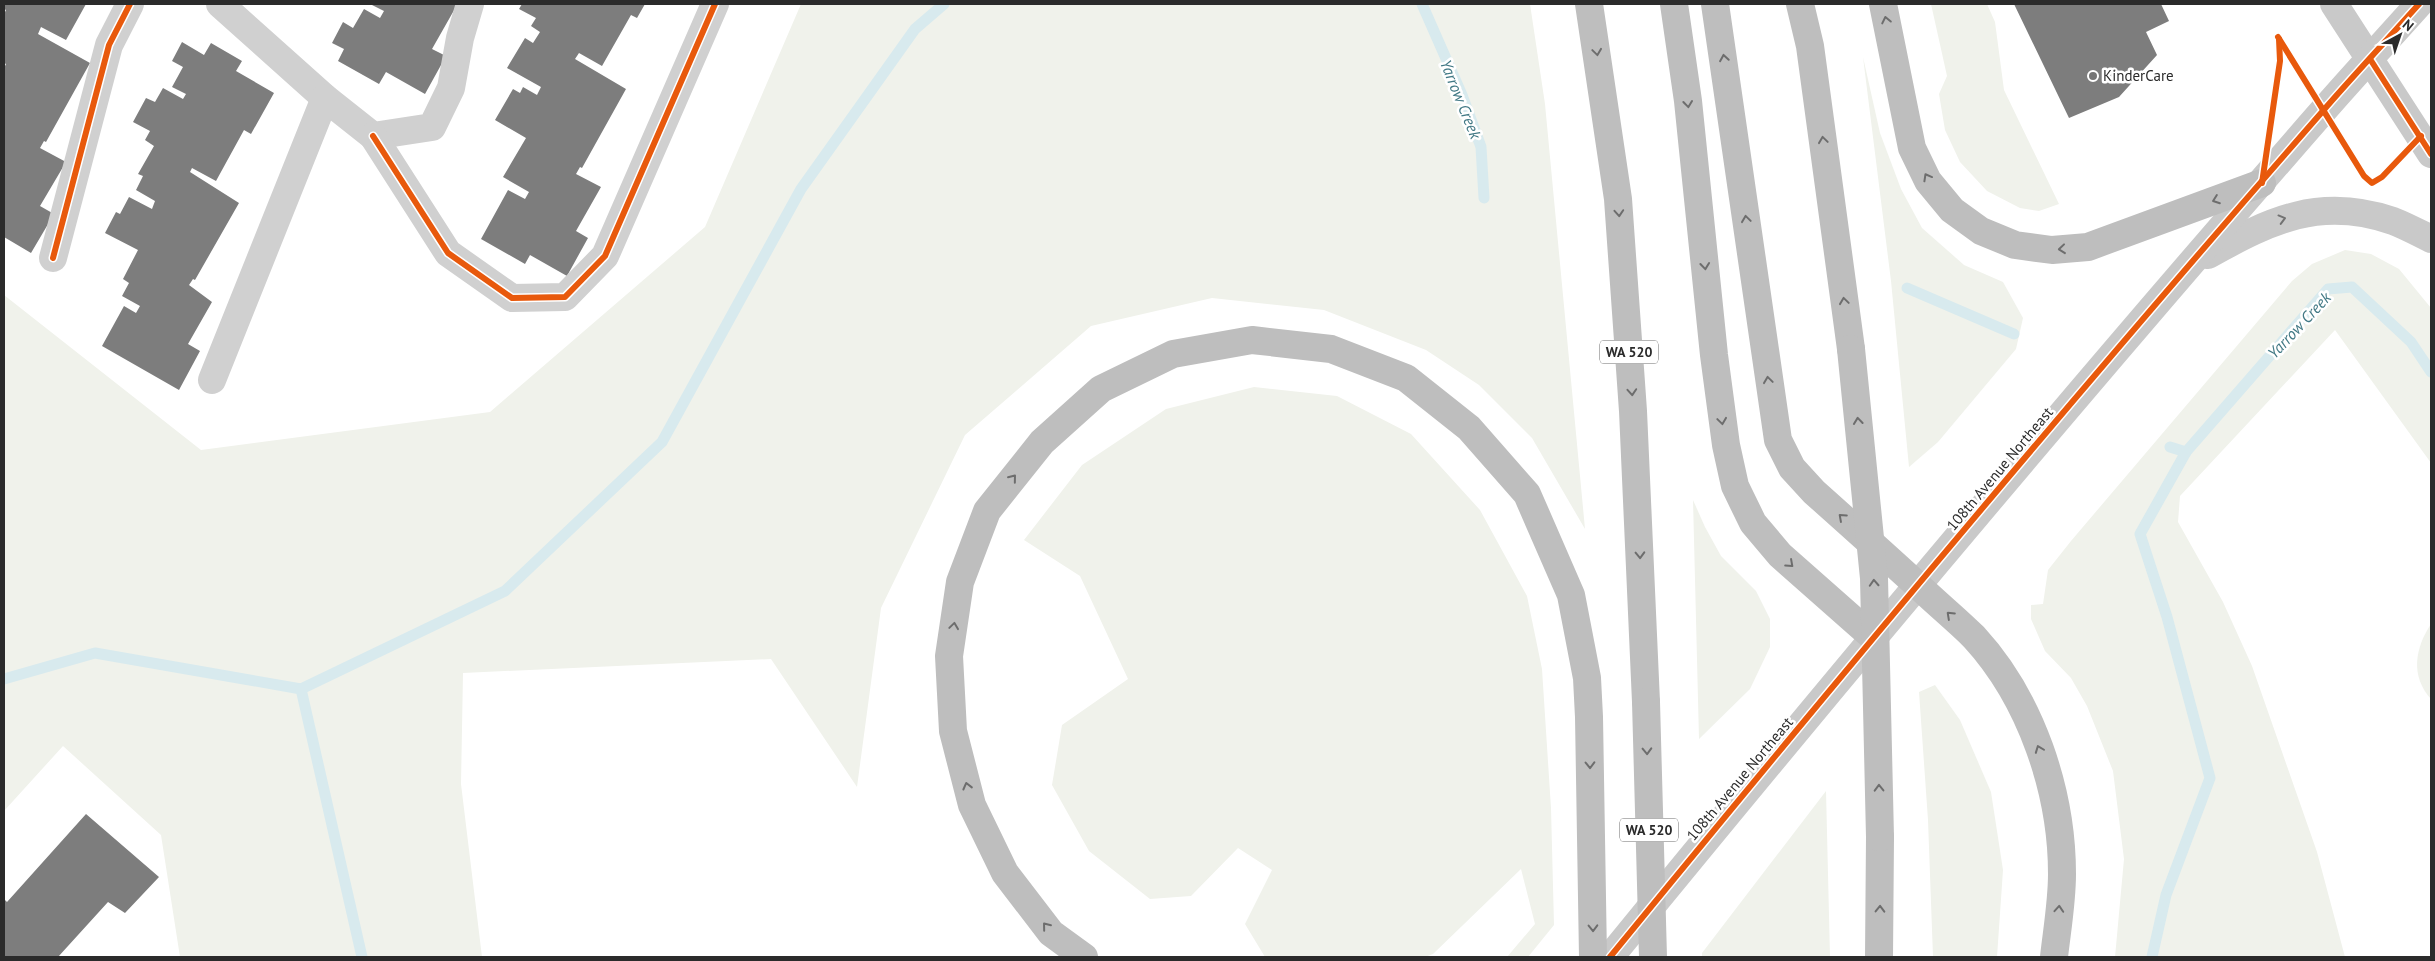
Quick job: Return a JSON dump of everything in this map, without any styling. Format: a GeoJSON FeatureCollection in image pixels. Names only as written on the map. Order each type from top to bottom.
{"type":"FeatureCollection","features":[{"type":"Feature","properties":{"kind":"highway","name":"WA 520"},"geometry":{"type":"LineString","coordinates":[[1589,4],[1618,199],[1633,411],[1646,702],[1653,957]]}},
{"type":"Feature","properties":{"kind":"highway"},"geometry":{"type":"LineString","coordinates":[[1674,4],[1688,101],[1714,355],[1726,445],[1735,486],[1753,523],[1780,555],[1874,638]]}},
{"type":"Feature","properties":{"kind":"highway"},"geometry":{"type":"LineString","coordinates":[[1715,4],[1778,440],[1792,468],[1814,492],[1973,637],[1988,655],[2015,697],[2040,750],[2052,790],[2060,832],[2062,875],[2054,957]]}},
{"type":"Feature","properties":{"kind":"highway"},"geometry":{"type":"LineString","coordinates":[[1800,4],[1810,46],[1851,349],[1874,578],[1880,836],[1879,957]]}},
{"type":"Feature","properties":{"kind":"highway"},"geometry":{"type":"LineString","coordinates":[[1883,4],[1912,148],[1928,181],[1952,210],[1981,231],[2015,245],[2052,250],[2088,247],[2262,183]]}},
{"type":"Feature","properties":{"kind":"highway"},"geometry":{"type":"LineString","coordinates":[[1084,957],[1051,933],[1005,873],[972,805],[953,732],[949,656],[959,591],[986,511],[1042,442],[1101,389],[1173,354],[1252,340],[1331,349],[1406,378],[1469,428],[1527,494],[1571,595],[1587,678],[1590,717],[1593,957]]}},
{"type":"Feature","properties":{"kind":"main road"},"geometry":{"type":"LineString","coordinates":[[2334,4],[2431,154]]}},
{"type":"Feature","properties":{"kind":"main road","name":"108th Avenue Northeast"},"geometry":{"type":"LineString","coordinates":[[1610,957],[1918,585],[2191,264],[2419,4]]}},
{"type":"Feature","properties":{"kind":"main road"},"geometry":{"type":"LineString","coordinates":[[2191,264],[2274,221],[2303,213],[2334,211],[2362,213],[2394,221],[2431,239]]}},
{"type":"Feature","properties":{"kind":"street"},"geometry":{"type":"LineString","coordinates":[[53,258],[110,45],[130,4]]}},
{"type":"Feature","properties":{"kind":"street"},"geometry":{"type":"LineString","coordinates":[[373,136],[432,127],[451,88],[460,38],[470,4]]}},
{"type":"Feature","properties":{"kind":"street"},"geometry":{"type":"LineString","coordinates":[[232,8],[325,98],[373,136],[448,253],[512,298],[565,296],[605,256],[715,4]]}},
{"type":"Feature","properties":{"kind":"street"},"geometry":{"type":"LineString","coordinates":[[212,380],[325,98]]}},
{"type":"Feature","properties":{"kind":"shaded area"},"geometry":{"type":"Polygon","coordinates":[[[801,4],[1530,4],[1545,104],[1585,529],[1532,438],[1479,385],[1426,350],[1324,310],[1212,298],[1091,326],[965,435],[881,608],[857,787],[771,659],[463,673],[461,784],[482,957],[180,957],[161,835],[63,746],[4,811],[4,295],[201,450],[490,412],[705,227],[801,4]]]}},
{"type":"Feature","properties":{"kind":"shaded area"},"geometry":{"type":"Polygon","coordinates":[[[1931,4],[1987,4],[1995,22],[2004,90],[2059,204],[2039,211],[2020,208],[1987,191],[1960,162],[1945,130],[1939,94],[1947,76],[1931,4]]]}},
{"type":"Feature","properties":{"kind":"shaded area"},"geometry":{"type":"Polygon","coordinates":[[[1863,57],[1880,133],[1901,189],[1922,228],[1964,265],[2003,282],[2023,318],[2016,349],[1938,442],[1909,467],[1891,281],[1863,57]]]}},
{"type":"Feature","properties":{"kind":"shaded area"},"geometry":{"type":"Polygon","coordinates":[[[2345,250],[2371,254],[2399,269],[2431,308],[2431,463],[2335,330],[2180,496],[2178,522],[2223,602],[2252,666],[2317,852],[2345,957],[2115,957],[2124,859],[2113,771],[2087,706],[2071,678],[2045,651],[2031,619],[2031,605],[2043,604],[2048,570],[2071,541],[2292,281],[2312,264],[2345,250]]]}},
{"type":"Feature","properties":{"kind":"shaded area"},"geometry":{"type":"Polygon","coordinates":[[[1254,387],[1337,396],[1411,434],[1480,510],[1527,596],[1542,669],[1551,808],[1554,925],[1528,957],[1507,957],[1535,924],[1521,869],[1433,954],[1425,957],[1265,957],[1245,924],[1272,870],[1238,848],[1191,896],[1150,899],[1089,851],[1052,785],[1062,725],[1128,679],[1080,576],[1024,540],[1082,465],[1166,409],[1254,387]]]}},
{"type":"Feature","properties":{"kind":"shaded area"},"geometry":{"type":"Polygon","coordinates":[[[1693,500],[1721,556],[1756,591],[1770,619],[1770,647],[1750,689],[1699,739],[1693,500]]]}},
{"type":"Feature","properties":{"kind":"shaded area"},"geometry":{"type":"Polygon","coordinates":[[[2431,624],[2431,699],[2420,681],[2417,662],[2421,643],[2431,624]]]}},
{"type":"Feature","properties":{"kind":"shaded area"},"geometry":{"type":"Polygon","coordinates":[[[1935,685],[1960,720],[1991,792],[2003,870],[1997,957],[1933,957],[1928,820],[1919,692],[1935,685]]]}},
{"type":"Feature","properties":{"kind":"shaded area"},"geometry":{"type":"Polygon","coordinates":[[[1826,791],[1830,957],[1702,957],[1702,953],[1826,791]]]}},
{"type":"Feature","properties":{"kind":"building"},"geometry":{"type":"Polygon","coordinates":[[[4,4],[86,4],[66,40],[41,27],[38,34],[90,63],[46,142],[44,141],[40,148],[66,162],[40,206],[54,214],[31,253],[4,237],[4,68],[6,64],[4,63],[4,14],[6,10],[4,9],[4,4]]]}},
{"type":"Feature","properties":{"kind":"building"},"geometry":{"type":"Polygon","coordinates":[[[370,4],[457,5],[432,49],[446,56],[425,94],[386,72],[379,84],[338,61],[344,49],[332,43],[343,22],[353,28],[364,9],[380,18],[384,11],[370,4]]]}},
{"type":"Feature","properties":{"kind":"building"},"geometry":{"type":"Polygon","coordinates":[[[522,4],[645,4],[637,18],[631,15],[602,66],[579,53],[575,59],[626,89],[582,168],[580,167],[576,174],[601,187],[576,231],[588,238],[567,276],[530,255],[525,264],[481,239],[508,190],[525,199],[529,192],[503,177],[526,138],[495,120],[513,89],[520,93],[523,87],[537,95],[541,87],[507,68],[525,38],[533,43],[540,32],[531,26],[536,18],[519,9],[522,4]]]}},
{"type":"Feature","properties":{"kind":"building","name":"KinderCare"},"geometry":{"type":"Polygon","coordinates":[[[2014,4],[2161,4],[2169,21],[2146,32],[2157,55],[2119,97],[2069,118],[2014,4]]]}},
{"type":"Feature","properties":{"kind":"building"},"geometry":{"type":"Polygon","coordinates":[[[182,42],[204,55],[211,43],[242,61],[236,71],[274,93],[251,134],[244,130],[216,181],[192,168],[190,172],[239,203],[195,280],[193,279],[189,285],[212,302],[188,344],[200,351],[179,390],[102,346],[124,306],[136,313],[140,306],[122,296],[129,283],[123,279],[138,250],[105,233],[116,212],[120,214],[129,197],[152,209],[155,201],[136,190],[143,176],[138,174],[154,146],[145,140],[150,131],[133,122],[146,98],[155,102],[163,88],[183,99],[186,94],[172,87],[183,67],[172,61],[182,42]]]}},
{"type":"Feature","properties":{"kind":"building"},"geometry":{"type":"Polygon","coordinates":[[[86,814],[159,877],[125,913],[108,902],[58,957],[4,957],[4,899],[7,902],[86,814]]]}},
{"type":"Feature","properties":{"kind":"waterway"},"geometry":{"type":"LineString","coordinates":[[362,957],[301,689],[505,591],[662,442],[801,189],[915,29],[944,4]]}},
{"type":"Feature","properties":{"kind":"waterway","name":"Yarrow Creek"},"geometry":{"type":"LineString","coordinates":[[1422,4],[1462,95],[1481,147],[1484,198]]}},
{"type":"Feature","properties":{"kind":"waterway","name":"Yarrow Creek"},"geometry":{"type":"LineString","coordinates":[[2170,447],[2186,452],[2328,289],[2352,287],[2411,342],[2431,372]]}},
{"type":"Feature","properties":{"kind":"waterway","name":"Yarrow Creek"},"geometry":{"type":"LineString","coordinates":[[1907,288],[2014,334]]}},
{"type":"Feature","properties":{"kind":"waterway"},"geometry":{"type":"LineString","coordinates":[[2152,957],[2166,895],[2210,778],[2167,617],[2140,534],[2186,452]]}},
{"type":"Feature","properties":{"kind":"waterway"},"geometry":{"type":"LineString","coordinates":[[4,679],[95,653],[301,689]]}},
{"type":"Feature","properties":{"kind":"cycle path"},"geometry":{"type":"LineString","coordinates":[[53,258],[109,45],[130,4]]}},
{"type":"Feature","properties":{"kind":"cycle path"},"geometry":{"type":"LineString","coordinates":[[373,136],[448,253],[512,298],[565,297],[605,256],[715,4]]}},
{"type":"Feature","properties":{"kind":"cycle path"},"geometry":{"type":"LineString","coordinates":[[1610,957],[1874,637],[2052,426],[2231,216],[2419,4]]}},
{"type":"Feature","properties":{"kind":"cycle path"},"geometry":{"type":"LineString","coordinates":[[2278,37],[2364,176],[2372,183],[2382,177],[2421,136]]}},
{"type":"Feature","properties":{"kind":"cycle path"},"geometry":{"type":"LineString","coordinates":[[2262,183],[2280,61],[2279,39]]}},
{"type":"Feature","properties":{"kind":"cycle path"},"geometry":{"type":"LineString","coordinates":[[2370,59],[2431,154]]}},
{"type":"Feature","properties":{"kind":"place","name":"KinderCare"},"geometry":{"type":"Point","coordinates":[2093,76]}}]}
